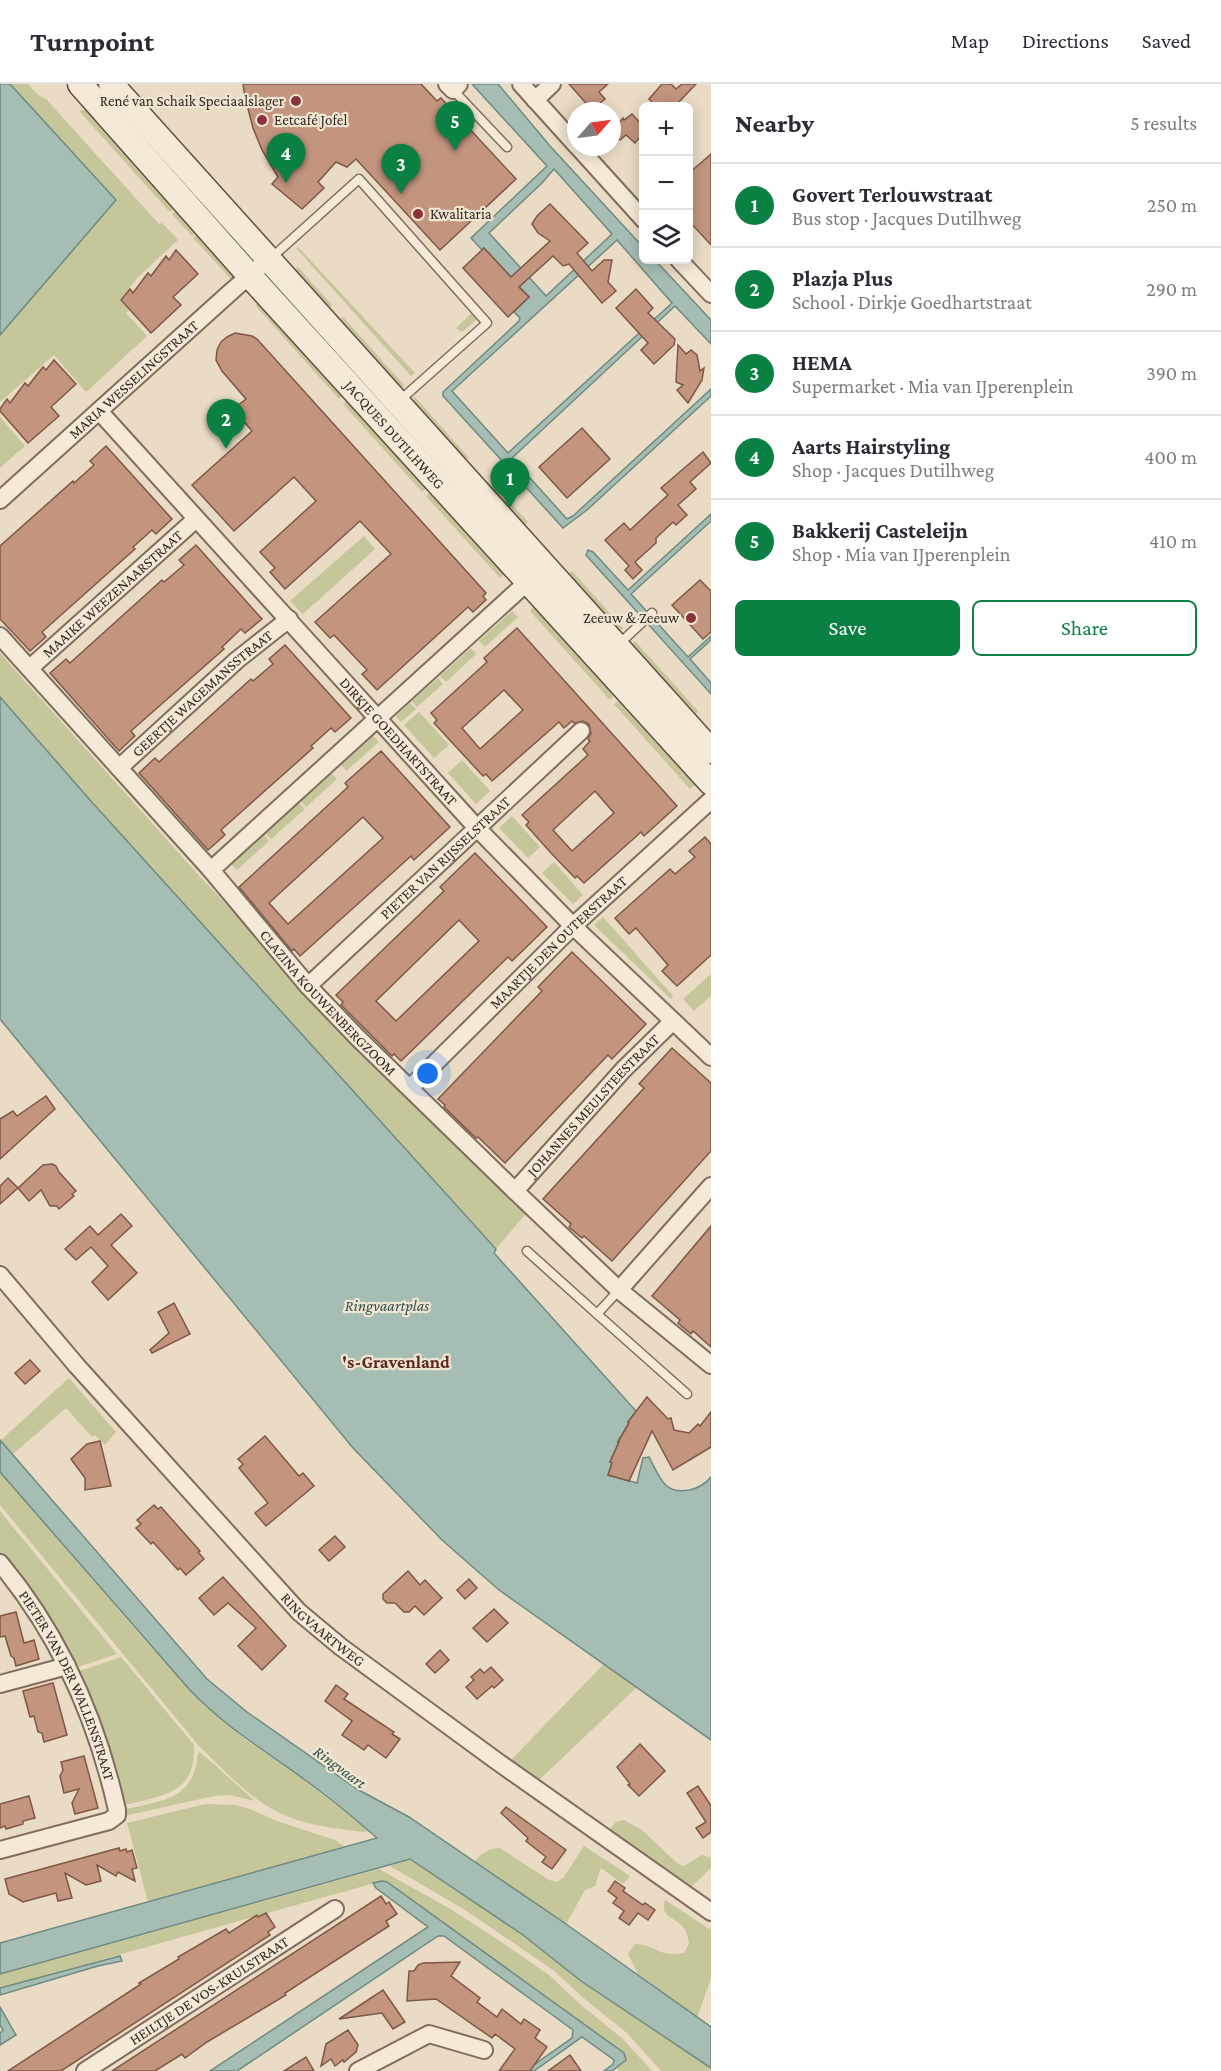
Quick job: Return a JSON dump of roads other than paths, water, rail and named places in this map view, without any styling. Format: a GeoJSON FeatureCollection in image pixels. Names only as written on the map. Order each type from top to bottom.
{"type":"FeatureCollection","features":[{"type":"Feature","properties":{"kind":"main road","name":"JACQUES DUTILHWEG"},"geometry":{"type":"LineString","coordinates":[[80,84],[250,276],[399,411],[528,581],[711,783]]}},
{"type":"Feature","properties":{"kind":"main road","name":"JACQUES DUTILHWEG"},"geometry":{"type":"LineString","coordinates":[[111,84],[269,259],[399,411],[546,565],[711,751]]}},
{"type":"Feature","properties":{"kind":"street"},"geometry":{"type":"LineString","coordinates":[[521,84],[567,135]]}},
{"type":"Feature","properties":{"kind":"street"},"geometry":{"type":"LineString","coordinates":[[535,100],[552,84]]}},
{"type":"Feature","properties":{"kind":"street"},"geometry":{"type":"LineString","coordinates":[[586,156],[639,214]]}},
{"type":"Feature","properties":{"kind":"street","name":"MARIA WESSELINGSTRAAT"},"geometry":{"type":"LineString","coordinates":[[0,500],[269,259]]}},
{"type":"Feature","properties":{"kind":"street"},"geometry":{"type":"LineString","coordinates":[[683,264],[711,294]]}},
{"type":"Feature","properties":{"kind":"street","name":"DIRKJE GOEDHARTSTRAAT"},"geometry":{"type":"LineString","coordinates":[[99,411],[476,827],[573,926],[711,1057]]}},
{"type":"Feature","properties":{"kind":"street","name":"MAAIKE WEEZENAARSTRAAT"},"geometry":{"type":"LineString","coordinates":[[30,668],[196,519]]}},
{"type":"Feature","properties":{"kind":"street"},"geometry":{"type":"LineString","coordinates":[[211,870],[546,565]]}},
{"type":"Feature","properties":{"kind":"street","name":"GEERTJE WAGEMANSSTRAAT"},"geometry":{"type":"LineString","coordinates":[[119,768],[237,660],[289,619]]}},
{"type":"Feature","properties":{"kind":"street","name":"CLAZINA KOUWENBERGZOOM"},"geometry":{"type":"LineString","coordinates":[[0,636],[211,870],[308,986],[515,1191],[620,1290],[711,1365]]}},
{"type":"Feature","properties":{"kind":"street","name":"PIETER VAN RIJSSELSTRAAT"},"geometry":{"type":"LineString","coordinates":[[308,986],[581,731]]}},
{"type":"Feature","properties":{"kind":"street","name":"MAARTJE DEN OUTERSTRAAT"},"geometry":{"type":"LineString","coordinates":[[410,1088],[573,926],[711,800]]}},
{"type":"Feature","properties":{"kind":"street","name":"JOHANNES MEULSTEESTRAAT"},"geometry":{"type":"LineString","coordinates":[[515,1191],[623,1071],[672,1022]]}},
{"type":"Feature","properties":{"kind":"street"},"geometry":{"type":"LineString","coordinates":[[620,1290],[711,1186]]}},
{"type":"Feature","properties":{"kind":"street","name":"RINGVAARTWEG"},"geometry":{"type":"LineString","coordinates":[[0,1275],[77,1365],[300,1612],[341,1647],[498,1762],[711,1912]]}},
{"type":"Feature","properties":{"kind":"street","name":"PIETER VAN DER WALLENSTRAAT"},"geometry":{"type":"LineString","coordinates":[[0,1563],[41,1619],[67,1666],[89,1718],[104,1762],[117,1815],[109,1821],[0,1850]]}},
{"type":"Feature","properties":{"kind":"street"},"geometry":{"type":"LineString","coordinates":[[0,1684],[67,1666]]}},
{"type":"Feature","properties":{"kind":"street","name":"HEILTJE DE VOS-KRULSTRAAT"},"geometry":{"type":"LineString","coordinates":[[86,2071],[334,1909]]}},
{"type":"Feature","properties":{"kind":"street"},"geometry":{"type":"LineString","coordinates":[[358,2071],[429,2034],[484,2050]]}},
{"type":"Feature","properties":{"kind":"lane"},"geometry":{"type":"LineString","coordinates":[[453,86],[507,147]]}},
{"type":"Feature","properties":{"kind":"lane"},"geometry":{"type":"LineString","coordinates":[[269,259],[359,179],[487,323],[399,411]]}},
{"type":"Feature","properties":{"kind":"lane"},"geometry":{"type":"LineString","coordinates":[[617,645],[652,613]]}},
{"type":"Feature","properties":{"kind":"lane"},"geometry":{"type":"LineString","coordinates":[[527,1251],[687,1394]]}},
{"type":"Feature","properties":{"kind":"lane"},"geometry":{"type":"LineString","coordinates":[[597,1314],[620,1290]]}},
{"type":"Feature","properties":{"kind":"water"},"geometry":{"type":"Polygon","coordinates":[[[0,84],[10,84],[116,200],[0,335],[0,84]]]}},
{"type":"Feature","properties":{"kind":"water"},"geometry":{"type":"Polygon","coordinates":[[[472,84],[498,84],[550,146],[639,243],[639,264],[659,264],[711,320],[711,344],[675,306],[512,458],[567,519],[711,389],[711,396],[587,510],[563,528],[443,396],[443,392],[519,321],[520,318],[514,312],[529,297],[484,248],[482,250],[471,238],[547,166],[472,84]],[[554,169],[489,233],[546,296],[612,234],[554,169]],[[617,240],[452,391],[508,453],[672,303],[617,240]]]}},
{"type":"Feature","properties":{"kind":"water"},"geometry":{"type":"Polygon","coordinates":[[[711,514],[711,521],[631,594],[688,657],[711,636],[711,640],[690,659],[711,683],[711,694],[586,555],[588,550],[593,552],[628,590],[711,514]]]}},
{"type":"Feature","properties":{"kind":"water","name":"Ringvaartplas"},"geometry":{"type":"Polygon","coordinates":[[[0,697],[90,800],[496,1249],[494,1253],[636,1411],[618,1441],[608,1475],[637,1483],[643,1458],[649,1457],[660,1478],[674,1490],[690,1490],[699,1487],[711,1477],[711,1740],[499,1590],[442,1540],[353,1448],[0,1019],[0,697]]]}},
{"type":"Feature","properties":{"kind":"water"},"geometry":{"type":"Polygon","coordinates":[[[0,1440],[207,1679],[247,1712],[357,1789],[409,1817],[711,2027],[711,2068],[581,1981],[523,1935],[410,1859],[0,1974],[0,1943],[377,1838],[324,1794],[231,1727],[189,1689],[0,1472],[0,1440]]]}},
{"type":"Feature","properties":{"kind":"water"},"geometry":{"type":"Polygon","coordinates":[[[387,1882],[624,2053],[626,2060],[612,2071],[604,2071],[613,2064],[614,2060],[582,2037],[534,2071],[525,2071],[572,2038],[573,2030],[444,1936],[438,1936],[237,2071],[210,2071],[428,1927],[376,1888],[373,1883],[387,1882]]]}},
{"type":"Feature","properties":{"kind":"water"},"geometry":{"type":"Polygon","coordinates":[[[120,1956],[122,1961],[0,1995],[0,1988],[120,1956]]]}},
{"type":"Feature","properties":{"kind":"water"},"geometry":{"type":"Polygon","coordinates":[[[0,2007],[16,2035],[0,2045],[0,2033],[3,2030],[0,2025],[0,2007]]]}},
{"type":"Feature","properties":{"kind":"place","name":"René van Schaik Speciaalslager"},"geometry":{"type":"Point","coordinates":[296,101]}},
{"type":"Feature","properties":{"kind":"place","name":"Eetcafé Jofel"},"geometry":{"type":"Point","coordinates":[262,120]}},
{"type":"Feature","properties":{"kind":"place","name":"Bakkerij Casteleijn"},"geometry":{"type":"Point","coordinates":[455,151]}},
{"type":"Feature","properties":{"kind":"place","name":"Aarts Hairstyling"},"geometry":{"type":"Point","coordinates":[286,183]}},
{"type":"Feature","properties":{"kind":"place","name":"HEMA"},"geometry":{"type":"Point","coordinates":[401,194]}},
{"type":"Feature","properties":{"kind":"place","name":"Kwalitaria"},"geometry":{"type":"Point","coordinates":[418,214]}},
{"type":"Feature","properties":{"kind":"place","name":"Plazja Plus"},"geometry":{"type":"Point","coordinates":[226,449]}},
{"type":"Feature","properties":{"kind":"place","name":"Govert Terlouwstraat"},"geometry":{"type":"Point","coordinates":[510,508]}},
{"type":"Feature","properties":{"kind":"place","name":"Zeeuw & Zeeuw"},"geometry":{"type":"Point","coordinates":[691,618]}},
{"type":"Feature","properties":{"kind":"district","name":"'s-Gravenland"},"geometry":{"type":"Point","coordinates":[396,1362]}},
{"type":"Feature","properties":{"kind":"water label","name":"Ringvaart"},"geometry":{"type":"Point","coordinates":[340,1767]}}]}
